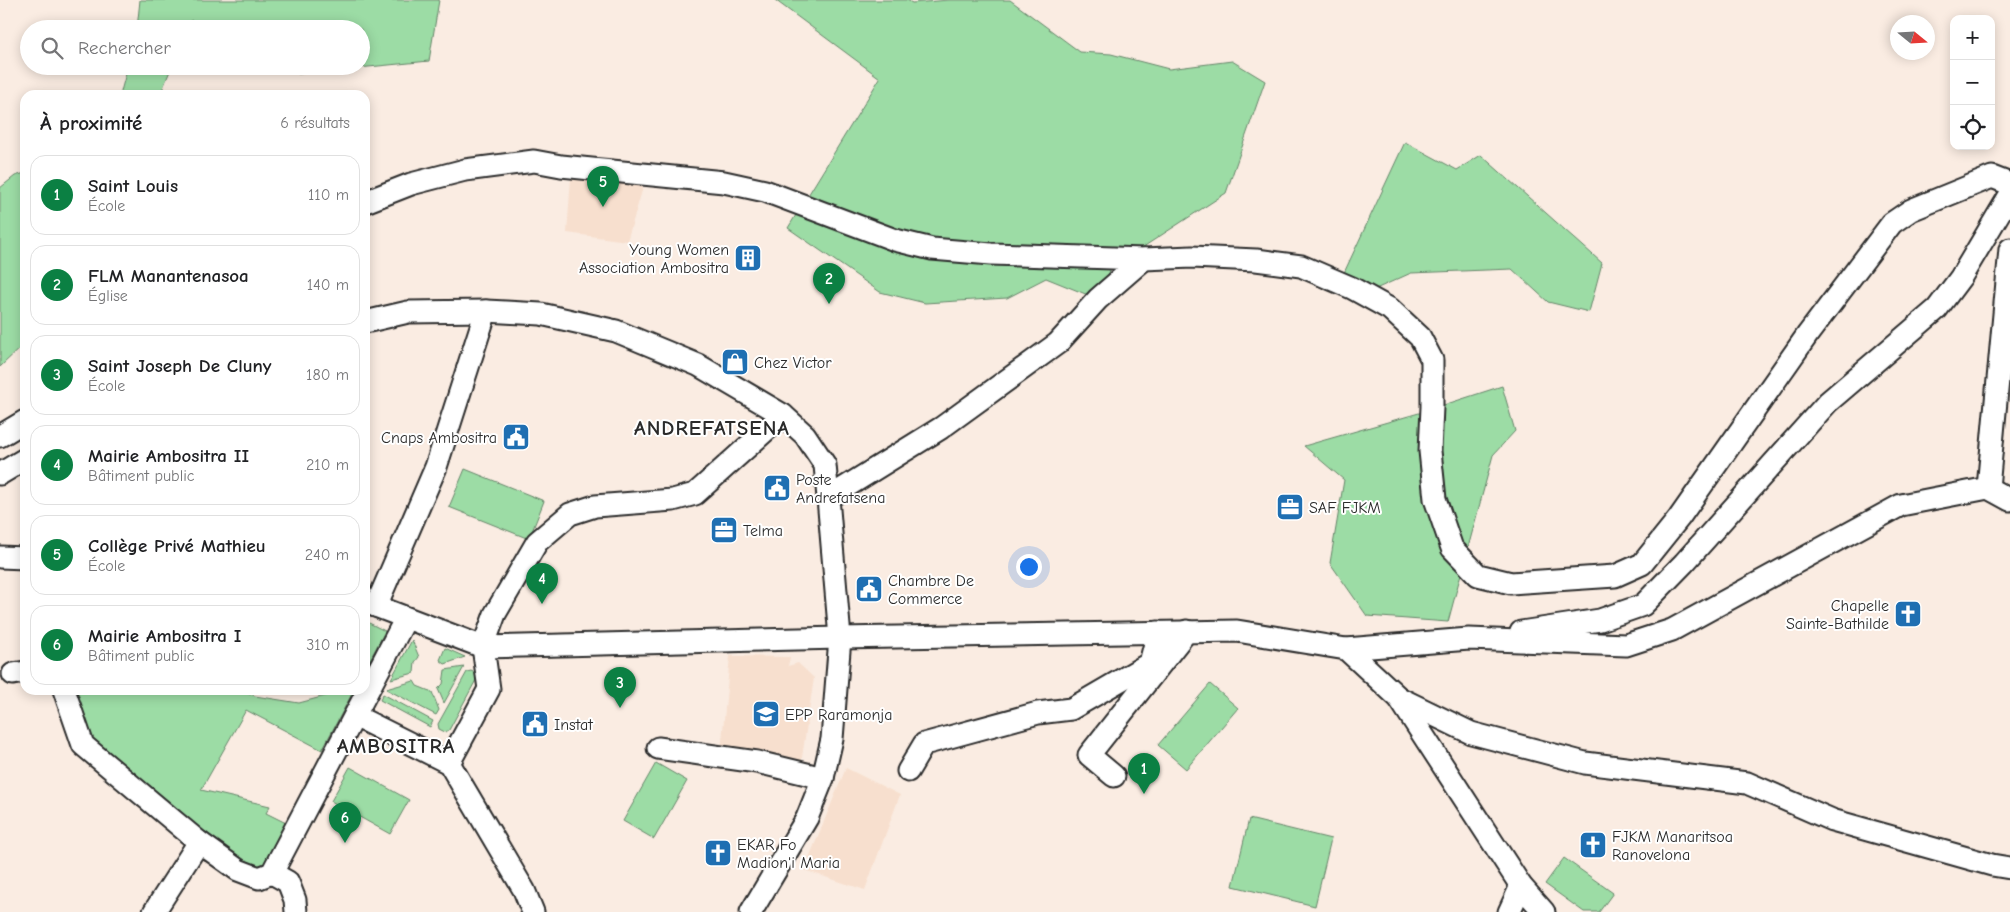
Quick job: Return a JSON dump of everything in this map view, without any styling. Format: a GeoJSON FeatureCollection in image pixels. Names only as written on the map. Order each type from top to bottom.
{"type":"FeatureCollection","features":[{"type":"Feature","properties":{"kind":"street"},"geometry":{"type":"LineString","coordinates":[[370,200],[411,184],[465,170],[534,161],[561,166],[724,182],[765,191],[895,240],[932,249],[991,254],[1144,259],[1192,257],[1256,260],[1301,266],[1352,288],[1390,309],[1420,337],[1432,360],[1430,451],[1434,499],[1452,548],[1478,575],[1511,583],[1615,576],[1642,564],[1808,334],[1892,223],[1911,210],[1992,177],[2010,184]]}},
{"type":"Feature","properties":{"kind":"street"},"geometry":{"type":"LineString","coordinates":[[486,311],[436,467],[371,604],[483,647],[1187,631],[1237,631],[1346,649],[1469,640],[1600,620],[1643,605],[1684,563],[1828,402],[1937,309],[1961,277],[2010,195]]}},
{"type":"Feature","properties":{"kind":"street"},"geometry":{"type":"LineString","coordinates":[[1988,488],[2010,248]]}},
{"type":"Feature","properties":{"kind":"street"},"geometry":{"type":"LineString","coordinates":[[828,498],[942,428],[1058,343],[1098,299],[1144,259]]}},
{"type":"Feature","properties":{"kind":"street"},"geometry":{"type":"LineString","coordinates":[[370,321],[408,312],[486,311],[541,314],[616,331],[698,365],[783,415],[806,435],[825,465],[840,638],[832,739],[823,778],[807,818],[751,912]]}},
{"type":"Feature","properties":{"kind":"street"},"geometry":{"type":"LineString","coordinates":[[449,763],[489,689],[483,647],[495,614],[537,542],[570,514],[595,506],[673,500],[696,494],[783,415]]}},
{"type":"Feature","properties":{"kind":"street"},"geometry":{"type":"LineString","coordinates":[[0,436],[20,424]]}},
{"type":"Feature","properties":{"kind":"street"},"geometry":{"type":"LineString","coordinates":[[0,474],[20,462]]}},
{"type":"Feature","properties":{"kind":"street"},"geometry":{"type":"LineString","coordinates":[[1469,640],[1626,645],[1672,630],[1901,506],[1988,488],[2010,500]]}},
{"type":"Feature","properties":{"kind":"street"},"geometry":{"type":"LineString","coordinates":[[0,557],[20,558]]}},
{"type":"Feature","properties":{"kind":"street"},"geometry":{"type":"LineString","coordinates":[[370,687],[406,618]]}},
{"type":"Feature","properties":{"kind":"street"},"geometry":{"type":"LineString","coordinates":[[1114,776],[1089,755],[1187,631]]}},
{"type":"Feature","properties":{"kind":"street"},"geometry":{"type":"LineString","coordinates":[[908,771],[924,744],[1038,713],[1071,710],[1150,663],[1158,632]]}},
{"type":"Feature","properties":{"kind":"street"},"geometry":{"type":"LineString","coordinates":[[1346,649],[1399,698],[1521,886],[1544,912]]}},
{"type":"Feature","properties":{"kind":"street"},"geometry":{"type":"LineString","coordinates":[[66,695],[83,745],[199,842],[238,870],[258,878],[272,873],[366,695]]}},
{"type":"Feature","properties":{"kind":"street"},"geometry":{"type":"LineString","coordinates":[[1399,698],[1471,734],[1585,763],[1747,783],[1832,820],[1992,865],[2010,868]]}},
{"type":"Feature","properties":{"kind":"street"},"geometry":{"type":"LineString","coordinates":[[355,716],[449,763],[524,890],[533,912]]}},
{"type":"Feature","properties":{"kind":"street"},"geometry":{"type":"LineString","coordinates":[[658,748],[757,762],[823,778]]}},
{"type":"Feature","properties":{"kind":"street"},"geometry":{"type":"LineString","coordinates":[[154,912],[199,842]]}},
{"type":"Feature","properties":{"kind":"street"},"geometry":{"type":"LineString","coordinates":[[272,873],[288,882],[295,900],[296,912]]}},
{"type":"Feature","properties":{"kind":"street"},"geometry":{"type":"LineString","coordinates":[[1509,912],[1521,886]]}},
{"type":"Feature","properties":{"kind":"shaded area"},"geometry":{"type":"Polygon","coordinates":[[[571,178],[645,181],[627,241],[567,233],[571,178]]]}},
{"type":"Feature","properties":{"kind":"shaded area","name":"EPP Raramonja"},"geometry":{"type":"Polygon","coordinates":[[[730,656],[790,657],[788,666],[798,663],[814,678],[801,764],[721,751],[730,656]]]}},
{"type":"Feature","properties":{"kind":"shaded area"},"geometry":{"type":"Polygon","coordinates":[[[846,768],[900,795],[865,890],[804,870],[846,768]]]}},
{"type":"Feature","properties":{"kind":"green space"},"geometry":{"type":"Polygon","coordinates":[[[140,0],[439,0],[429,61],[370,67],[370,20],[138,20],[140,0]]]}},
{"type":"Feature","properties":{"kind":"green space"},"geometry":{"type":"Polygon","coordinates":[[[775,0],[907,0],[912,3],[949,0],[1010,0],[1080,52],[1111,54],[1169,69],[1232,61],[1265,81],[1226,193],[1111,268],[1098,299],[1046,278],[1007,298],[925,303],[880,292],[788,228],[880,78],[775,0]]]}},
{"type":"Feature","properties":{"kind":"green space"},"geometry":{"type":"Polygon","coordinates":[[[126,75],[168,75],[162,90],[121,90],[126,75]]]}},
{"type":"Feature","properties":{"kind":"green space"},"geometry":{"type":"Polygon","coordinates":[[[1405,142],[1457,170],[1481,155],[1602,263],[1589,312],[1548,302],[1512,269],[1411,273],[1369,292],[1343,275],[1405,142]]]}},
{"type":"Feature","properties":{"kind":"green space"},"geometry":{"type":"Polygon","coordinates":[[[20,174],[20,348],[0,367],[0,188],[15,176],[20,174]]]}},
{"type":"Feature","properties":{"kind":"green space"},"geometry":{"type":"Polygon","coordinates":[[[1502,386],[1515,431],[1493,455],[1448,622],[1367,616],[1330,563],[1344,480],[1304,446],[1419,413],[1502,386]]]}},
{"type":"Feature","properties":{"kind":"green space"},"geometry":{"type":"Polygon","coordinates":[[[465,469],[544,501],[529,539],[449,507],[465,469]]]}},
{"type":"Feature","properties":{"kind":"green space"},"geometry":{"type":"Polygon","coordinates":[[[370,624],[385,631],[370,660],[370,624]]]}},
{"type":"Feature","properties":{"kind":"green space"},"geometry":{"type":"Polygon","coordinates":[[[412,640],[419,657],[415,662],[414,673],[391,679],[412,640]]]}},
{"type":"Feature","properties":{"kind":"green space"},"geometry":{"type":"Polygon","coordinates":[[[445,648],[465,657],[445,664],[440,660],[445,648]]]}},
{"type":"Feature","properties":{"kind":"green space"},"geometry":{"type":"Polygon","coordinates":[[[464,667],[444,703],[438,689],[443,684],[445,670],[464,667]]]}},
{"type":"Feature","properties":{"kind":"green space"},"geometry":{"type":"Polygon","coordinates":[[[467,672],[475,673],[476,680],[449,730],[445,732],[439,729],[438,724],[467,672]]]}},
{"type":"Feature","properties":{"kind":"green space"},"geometry":{"type":"Polygon","coordinates":[[[414,681],[417,686],[432,692],[439,710],[436,715],[386,689],[414,681]]]}},
{"type":"Feature","properties":{"kind":"green space"},"geometry":{"type":"Polygon","coordinates":[[[1210,684],[1238,708],[1186,769],[1158,745],[1210,684]]]}},
{"type":"Feature","properties":{"kind":"green space"},"geometry":{"type":"Polygon","coordinates":[[[383,694],[433,721],[430,727],[380,700],[383,694]]]}},
{"type":"Feature","properties":{"kind":"green space"},"geometry":{"type":"Polygon","coordinates":[[[73,695],[253,695],[299,703],[329,695],[351,695],[322,750],[246,710],[201,790],[270,806],[266,813],[290,825],[264,868],[252,870],[89,742],[73,695]]]}},
{"type":"Feature","properties":{"kind":"green space"},"geometry":{"type":"Polygon","coordinates":[[[656,763],[687,781],[654,839],[623,821],[656,763]]]}},
{"type":"Feature","properties":{"kind":"green space"},"geometry":{"type":"Polygon","coordinates":[[[350,767],[409,800],[390,834],[331,801],[350,767]]]}},
{"type":"Feature","properties":{"kind":"green space"},"geometry":{"type":"Polygon","coordinates":[[[1249,819],[1331,839],[1315,906],[1233,886],[1249,819]]]}},
{"type":"Feature","properties":{"kind":"green space"},"geometry":{"type":"Polygon","coordinates":[[[1564,858],[1613,893],[1599,912],[1584,912],[1545,884],[1564,858]]]}},
{"type":"Feature","properties":{"kind":"place","name":"Collège Privé Mathieu"},"geometry":{"type":"Point","coordinates":[603,207]}},
{"type":"Feature","properties":{"kind":"place","name":"Young Women Association Ambositra"},"geometry":{"type":"Point","coordinates":[748,258]}},
{"type":"Feature","properties":{"kind":"place","name":"FLM Manantenasoa"},"geometry":{"type":"Point","coordinates":[829,304]}},
{"type":"Feature","properties":{"kind":"place","name":"Chez Victor"},"geometry":{"type":"Point","coordinates":[735,362]}},
{"type":"Feature","properties":{"kind":"place","name":"Cnaps Ambositra"},"geometry":{"type":"Point","coordinates":[516,437]}},
{"type":"Feature","properties":{"kind":"place","name":"Poste Andrefatsena"},"geometry":{"type":"Point","coordinates":[777,488]}},
{"type":"Feature","properties":{"kind":"place","name":"SAF FJKM"},"geometry":{"type":"Point","coordinates":[1290,507]}},
{"type":"Feature","properties":{"kind":"place","name":"Telma"},"geometry":{"type":"Point","coordinates":[724,530]}},
{"type":"Feature","properties":{"kind":"place","name":"Chambre De Commerce"},"geometry":{"type":"Point","coordinates":[869,589]}},
{"type":"Feature","properties":{"kind":"place","name":"Mairie Ambositra II"},"geometry":{"type":"Point","coordinates":[542,604]}},
{"type":"Feature","properties":{"kind":"place","name":"Chapelle Sainte-Bathilde"},"geometry":{"type":"Point","coordinates":[1908,614]}},
{"type":"Feature","properties":{"kind":"place","name":"Saint Joseph De Cluny"},"geometry":{"type":"Point","coordinates":[620,708]}},
{"type":"Feature","properties":{"kind":"place","name":"EPP Raramonja"},"geometry":{"type":"Point","coordinates":[766,714]}},
{"type":"Feature","properties":{"kind":"place","name":"Instat"},"geometry":{"type":"Point","coordinates":[535,724]}},
{"type":"Feature","properties":{"kind":"place","name":"Saint Louis"},"geometry":{"type":"Point","coordinates":[1144,794]}},
{"type":"Feature","properties":{"kind":"place","name":"Mairie Ambositra I"},"geometry":{"type":"Point","coordinates":[345,843]}},
{"type":"Feature","properties":{"kind":"place","name":"FJKM Manaritsoa Ranovelona"},"geometry":{"type":"Point","coordinates":[1593,845]}},
{"type":"Feature","properties":{"kind":"place","name":"EKAR Fo Madion'i Maria"},"geometry":{"type":"Point","coordinates":[718,853]}},
{"type":"Feature","properties":{"kind":"district","name":"ANDREFATSENA"},"geometry":{"type":"Point","coordinates":[712,428]}},
{"type":"Feature","properties":{"kind":"district","name":"AMBOSITRA"},"geometry":{"type":"Point","coordinates":[396,746]}}]}
